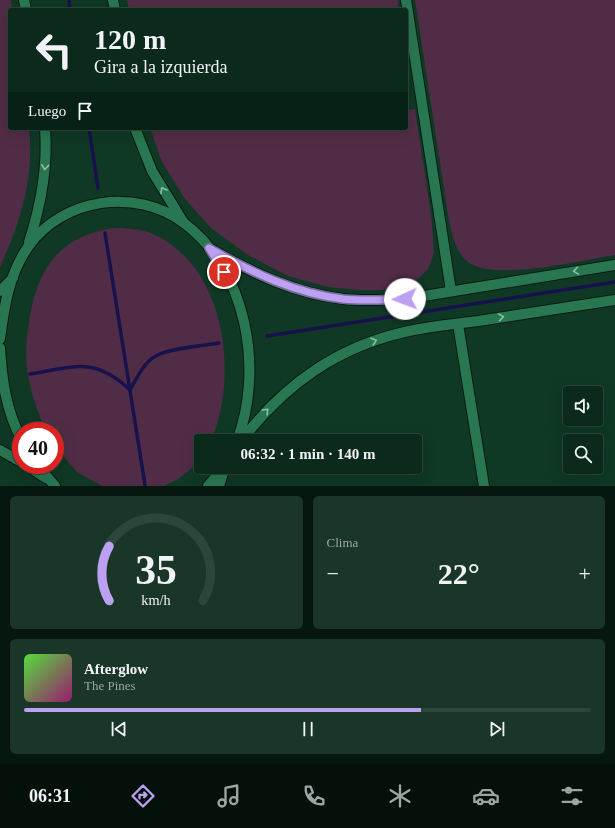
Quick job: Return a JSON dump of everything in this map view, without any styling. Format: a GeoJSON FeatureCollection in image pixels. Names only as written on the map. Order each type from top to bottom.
{"type":"FeatureCollection","features":[{"type":"Feature","properties":{"kind":"street"},"geometry":{"type":"LineString","coordinates":[[408,13],[451,291]]}},
{"type":"Feature","properties":{"kind":"street"},"geometry":{"type":"LineString","coordinates":[[0,339],[4,312],[13,278],[28,247],[40,203],[45,170],[45,130]]}},
{"type":"Feature","properties":{"kind":"street"},"geometry":{"type":"LineString","coordinates":[[136,130],[152,171],[184,223],[209,248],[230,281],[241,310],[248,344],[250,377],[246,415],[239,434]]}},
{"type":"Feature","properties":{"kind":"street"},"geometry":{"type":"LineString","coordinates":[[28,247],[52,223],[67,214],[100,203],[118,201],[135,202],[163,211],[184,223]]}},
{"type":"Feature","properties":{"kind":"street"},"geometry":{"type":"LineString","coordinates":[[209,248],[284,286],[343,299],[405,299],[615,265]]}},
{"type":"Feature","properties":{"kind":"street"},"geometry":{"type":"LineString","coordinates":[[0,291],[13,278]]}},
{"type":"Feature","properties":{"kind":"street"},"geometry":{"type":"LineString","coordinates":[[247,434],[260,418],[295,384],[320,366],[346,351],[375,340],[409,331],[615,300]]}},
{"type":"Feature","properties":{"kind":"street"},"geometry":{"type":"LineString","coordinates":[[458,324],[484,486]]}},
{"type":"Feature","properties":{"kind":"street"},"geometry":{"type":"LineString","coordinates":[[0,348],[1,372],[7,403],[15,422]]}},
{"type":"Feature","properties":{"kind":"street"},"geometry":{"type":"LineString","coordinates":[[0,450],[12,457]]}},
{"type":"Feature","properties":{"kind":"street"},"geometry":{"type":"LineString","coordinates":[[41,474],[47,478]]}},
{"type":"Feature","properties":{"kind":"street"},"geometry":{"type":"LineString","coordinates":[[44,474],[55,486]]}},
{"type":"Feature","properties":{"kind":"street"},"geometry":{"type":"LineString","coordinates":[[208,486],[218,474]]}},
{"type":"Feature","properties":{"kind":"street"},"geometry":{"type":"LineString","coordinates":[[219,486],[222,474]]}},
{"type":"Feature","properties":{"kind":"shaded area"},"geometry":{"type":"Polygon","coordinates":[[[0,0],[11,0],[12,8],[8,8],[8,130],[29,130],[30,164],[28,182],[20,217],[0,267],[0,0]]]}},
{"type":"Feature","properties":{"kind":"shaded area"},"geometry":{"type":"Polygon","coordinates":[[[127,0],[398,0],[399,8],[129,8],[127,0]]]}},
{"type":"Feature","properties":{"kind":"shaded area"},"geometry":{"type":"Polygon","coordinates":[[[415,0],[615,0],[615,255],[539,268],[497,270],[480,268],[468,262],[460,253],[457,249],[449,221],[415,0]]]}},
{"type":"Feature","properties":{"kind":"shaded area"},"geometry":{"type":"Polygon","coordinates":[[[415,109],[431,214],[434,253],[428,269],[417,280],[388,290],[360,290],[328,287],[288,276],[248,255],[212,229],[185,199],[162,162],[151,130],[408,130],[408,110],[415,109]]]}},
{"type":"Feature","properties":{"kind":"shaded area"},"geometry":{"type":"Polygon","coordinates":[[[115,228],[140,230],[148,232],[174,247],[194,267],[209,293],[219,322],[224,353],[224,384],[220,414],[213,434],[194,434],[194,466],[178,479],[164,486],[102,486],[77,472],[64,457],[64,422],[42,422],[31,390],[26,362],[26,349],[29,322],[38,286],[45,271],[54,258],[65,247],[79,238],[96,232],[115,228]]]}},
{"type":"Feature","properties":{"kind":"waterway"},"geometry":{"type":"LineString","coordinates":[[69,0],[70,8]]}},
{"type":"Feature","properties":{"kind":"waterway"},"geometry":{"type":"LineString","coordinates":[[89,130],[98,188]]}},
{"type":"Feature","properties":{"kind":"waterway"},"geometry":{"type":"LineString","coordinates":[[105,233],[145,485]]}},
{"type":"Feature","properties":{"kind":"waterway"},"geometry":{"type":"LineString","coordinates":[[267,336],[615,282]]}},
{"type":"Feature","properties":{"kind":"waterway"},"geometry":{"type":"LineString","coordinates":[[30,374],[71,367],[94,368],[117,379],[130,390],[144,366],[156,356],[177,349],[219,343]]}},
{"type":"Feature","properties":{"kind":"route"},"geometry":{"type":"LineString","coordinates":[[224,272],[209,248],[233,262],[284,286],[343,299],[405,299]]}}]}
